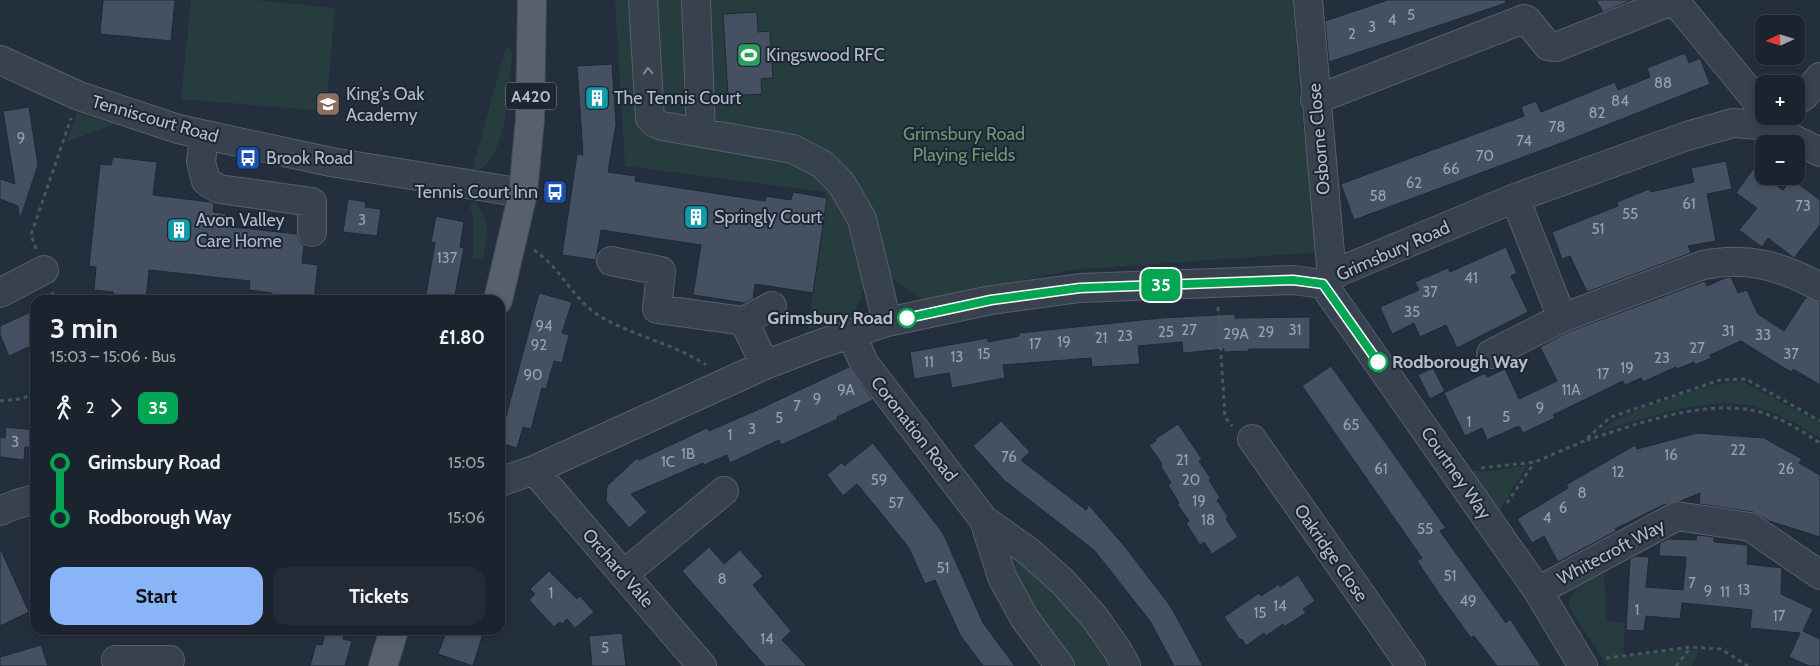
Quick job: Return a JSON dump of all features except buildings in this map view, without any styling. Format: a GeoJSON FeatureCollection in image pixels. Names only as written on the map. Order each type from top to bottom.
{"type":"FeatureCollection","features":[{"type":"Feature","properties":{"kind":"main road","name":"A420"},"geometry":{"type":"LineString","coordinates":[[499,295],[523,193],[530,119],[532,0]]}},
{"type":"Feature","properties":{"kind":"main road"},"geometry":{"type":"LineString","coordinates":[[383,666],[392,635]]}},
{"type":"Feature","properties":{"kind":"street"},"geometry":{"type":"LineString","coordinates":[[644,0],[650,118],[662,126],[793,149],[822,164],[841,183],[862,219],[887,322]]}},
{"type":"Feature","properties":{"kind":"street"},"geometry":{"type":"LineString","coordinates":[[696,0],[701,132]]}},
{"type":"Feature","properties":{"kind":"street","name":"Osborne Close"},"geometry":{"type":"LineString","coordinates":[[1308,0],[1328,281]]}},
{"type":"Feature","properties":{"kind":"street"},"geometry":{"type":"LineString","coordinates":[[1315,100],[1524,19],[1527,20],[1548,46],[1556,47],[1674,0],[1755,99]]}},
{"type":"Feature","properties":{"kind":"street","name":"Tenniscourt Road"},"geometry":{"type":"LineString","coordinates":[[0,60],[79,96],[178,128],[331,162],[523,193]]}},
{"type":"Feature","properties":{"kind":"street"},"geometry":{"type":"LineString","coordinates":[[1805,95],[1820,77]]}},
{"type":"Feature","properties":{"kind":"street","name":"Grimsbury Road"},"geometry":{"type":"LineString","coordinates":[[505,480],[534,470],[765,365],[851,333],[887,322],[991,300],[1080,288],[1293,280],[1328,281],[1364,261],[1515,198],[1687,136],[1733,123],[1755,122]]}},
{"type":"Feature","properties":{"kind":"street","name":"Grimsbury Road"},"geometry":{"type":"LineString","coordinates":[[1771,125],[1781,133],[1820,152]]}},
{"type":"Feature","properties":{"kind":"street"},"geometry":{"type":"LineString","coordinates":[[204,134],[201,162],[206,181],[219,189],[312,202],[312,232]]}},
{"type":"Feature","properties":{"kind":"street"},"geometry":{"type":"LineString","coordinates":[[1515,198],[1562,318]]}},
{"type":"Feature","properties":{"kind":"street"},"geometry":{"type":"LineString","coordinates":[[611,261],[661,271],[657,309],[744,320],[772,306]]}},
{"type":"Feature","properties":{"kind":"street"},"geometry":{"type":"LineString","coordinates":[[1491,354],[1562,318],[1704,265],[1723,261],[1742,261],[1777,267],[1820,287]]}},
{"type":"Feature","properties":{"kind":"street"},"geometry":{"type":"LineString","coordinates":[[0,293],[44,270]]}},
{"type":"Feature","properties":{"kind":"street","name":"Courtney Way"},"geometry":{"type":"LineString","coordinates":[[1328,281],[1538,591],[1582,664]]}},
{"type":"Feature","properties":{"kind":"street"},"geometry":{"type":"LineString","coordinates":[[744,320],[765,365]]}},
{"type":"Feature","properties":{"kind":"street","name":"Coronation Road"},"geometry":{"type":"LineString","coordinates":[[851,333],[864,363],[984,520],[1028,552],[1063,582],[1095,618],[1118,650],[1126,666]]}},
{"type":"Feature","properties":{"kind":"street","name":"Oakridge Close"},"geometry":{"type":"LineString","coordinates":[[1252,440],[1411,666]]}},
{"type":"Feature","properties":{"kind":"street","name":"Orchard Vale"},"geometry":{"type":"LineString","coordinates":[[534,470],[702,666]]}},
{"type":"Feature","properties":{"kind":"street"},"geometry":{"type":"LineString","coordinates":[[624,574],[724,491]]}},
{"type":"Feature","properties":{"kind":"street"},"geometry":{"type":"LineString","coordinates":[[0,511],[30,500]]}},
{"type":"Feature","properties":{"kind":"street","name":"Whitecroft Way"},"geometry":{"type":"LineString","coordinates":[[1538,591],[1677,516],[1750,527],[1820,575]]}},
{"type":"Feature","properties":{"kind":"street","name":"Coronation Road"},"geometry":{"type":"LineString","coordinates":[[984,520],[1002,577],[1025,619],[1060,666]]}},
{"type":"Feature","properties":{"kind":"street"},"geometry":{"type":"LineString","coordinates":[[112,655],[170,660]]}},
{"type":"Feature","properties":{"kind":"path"},"geometry":{"type":"LineString","coordinates":[[53,295],[30,235],[79,96]]}},
{"type":"Feature","properties":{"kind":"path"},"geometry":{"type":"LineString","coordinates":[[514,236],[548,259],[571,290],[597,314],[637,336],[691,355],[729,381]]}},
{"type":"Feature","properties":{"kind":"path"},"geometry":{"type":"LineString","coordinates":[[1217,283],[1226,416],[1244,444],[1252,440]]}},
{"type":"Feature","properties":{"kind":"path"},"geometry":{"type":"LineString","coordinates":[[1584,441],[1611,417],[1720,380],[1746,379],[1820,421]]}},
{"type":"Feature","properties":{"kind":"path"},"geometry":{"type":"LineString","coordinates":[[0,401],[30,396]]}},
{"type":"Feature","properties":{"kind":"path"},"geometry":{"type":"LineString","coordinates":[[1456,471],[1534,462],[1584,441],[1634,425],[1706,408],[1752,410],[1794,425],[1820,443]]}},
{"type":"Feature","properties":{"kind":"path"},"geometry":{"type":"LineString","coordinates":[[1494,527],[1512,494],[1534,462]]}},
{"type":"Feature","properties":{"kind":"path"},"geometry":{"type":"LineString","coordinates":[[1582,664],[1690,647],[1721,649],[1748,666]]}},
{"type":"Feature","properties":{"kind":"path"},"geometry":{"type":"LineString","coordinates":[[1676,666],[1690,647]]}},
{"type":"Feature","properties":{"kind":"green space"},"geometry":{"type":"Polygon","coordinates":[[[191,0],[255,0],[335,8],[326,111],[181,99],[191,0]]]}},
{"type":"Feature","properties":{"kind":"green space","name":"Grimsbury Road Playing Fields"},"geometry":{"type":"Polygon","coordinates":[[[615,0],[1293,0],[1300,106],[1322,252],[1073,270],[923,300],[890,277],[866,284],[852,317],[808,330],[826,192],[625,166],[615,0]]]}},
{"type":"Feature","properties":{"kind":"green space"},"geometry":{"type":"Polygon","coordinates":[[[506,47],[512,51],[511,68],[508,103],[500,140],[493,155],[484,166],[472,171],[506,47]]]}},
{"type":"Feature","properties":{"kind":"green space"},"geometry":{"type":"Polygon","coordinates":[[[77,113],[114,124],[67,142],[77,113]]]}},
{"type":"Feature","properties":{"kind":"green space"},"geometry":{"type":"Polygon","coordinates":[[[475,202],[484,216],[487,229],[483,259],[473,259],[473,215],[470,208],[471,203],[475,202]]]}},
{"type":"Feature","properties":{"kind":"green space"},"geometry":{"type":"Polygon","coordinates":[[[1744,382],[1818,422],[1820,425],[1820,438],[1774,413],[1757,407],[1721,403],[1658,414],[1602,431],[1608,425],[1621,418],[1679,396],[1714,385],[1744,382]]]}},
{"type":"Feature","properties":{"kind":"green space"},"geometry":{"type":"Polygon","coordinates":[[[1527,465],[1498,513],[1470,471],[1492,471],[1527,465]]]}},
{"type":"Feature","properties":{"kind":"green space"},"geometry":{"type":"Polygon","coordinates":[[[1021,561],[1064,595],[1115,666],[1074,666],[1035,616],[1013,569],[1017,562],[1021,561]]]}},
{"type":"Feature","properties":{"kind":"green space"},"geometry":{"type":"Polygon","coordinates":[[[1604,573],[1607,621],[1625,623],[1623,656],[1676,650],[1699,650],[1692,666],[1607,666],[1569,607],[1572,595],[1580,586],[1604,573]]]}},
{"type":"Feature","properties":{"kind":"bus line","name":"35"},"geometry":{"type":"LineString","coordinates":[[907,318],[991,300],[1080,288],[1293,280],[1323,284],[1378,362]]}},
{"type":"Feature","properties":{"kind":"place","name":"Kingswood RFC"},"geometry":{"type":"Point","coordinates":[749,55]}},
{"type":"Feature","properties":{"kind":"place","name":"The Tennis Court"},"geometry":{"type":"Point","coordinates":[597,98]}},
{"type":"Feature","properties":{"kind":"place","name":"King's Oak Academy"},"geometry":{"type":"Point","coordinates":[328,104]}},
{"type":"Feature","properties":{"kind":"place","name":"Brook Road"},"geometry":{"type":"Point","coordinates":[248,158]}},
{"type":"Feature","properties":{"kind":"place","name":"Tennis Court Inn"},"geometry":{"type":"Point","coordinates":[555,192]}},
{"type":"Feature","properties":{"kind":"place","name":"Springly Court"},"geometry":{"type":"Point","coordinates":[696,217]}},
{"type":"Feature","properties":{"kind":"place","name":"Avon Valley Care Home"},"geometry":{"type":"Point","coordinates":[179,230]}},
{"type":"Feature","properties":{"kind":"place","name":"Grimsbury Road"},"geometry":{"type":"Point","coordinates":[907,318]}},
{"type":"Feature","properties":{"kind":"place","name":"Rodborough Way"},"geometry":{"type":"Point","coordinates":[1378,362]}}]}
